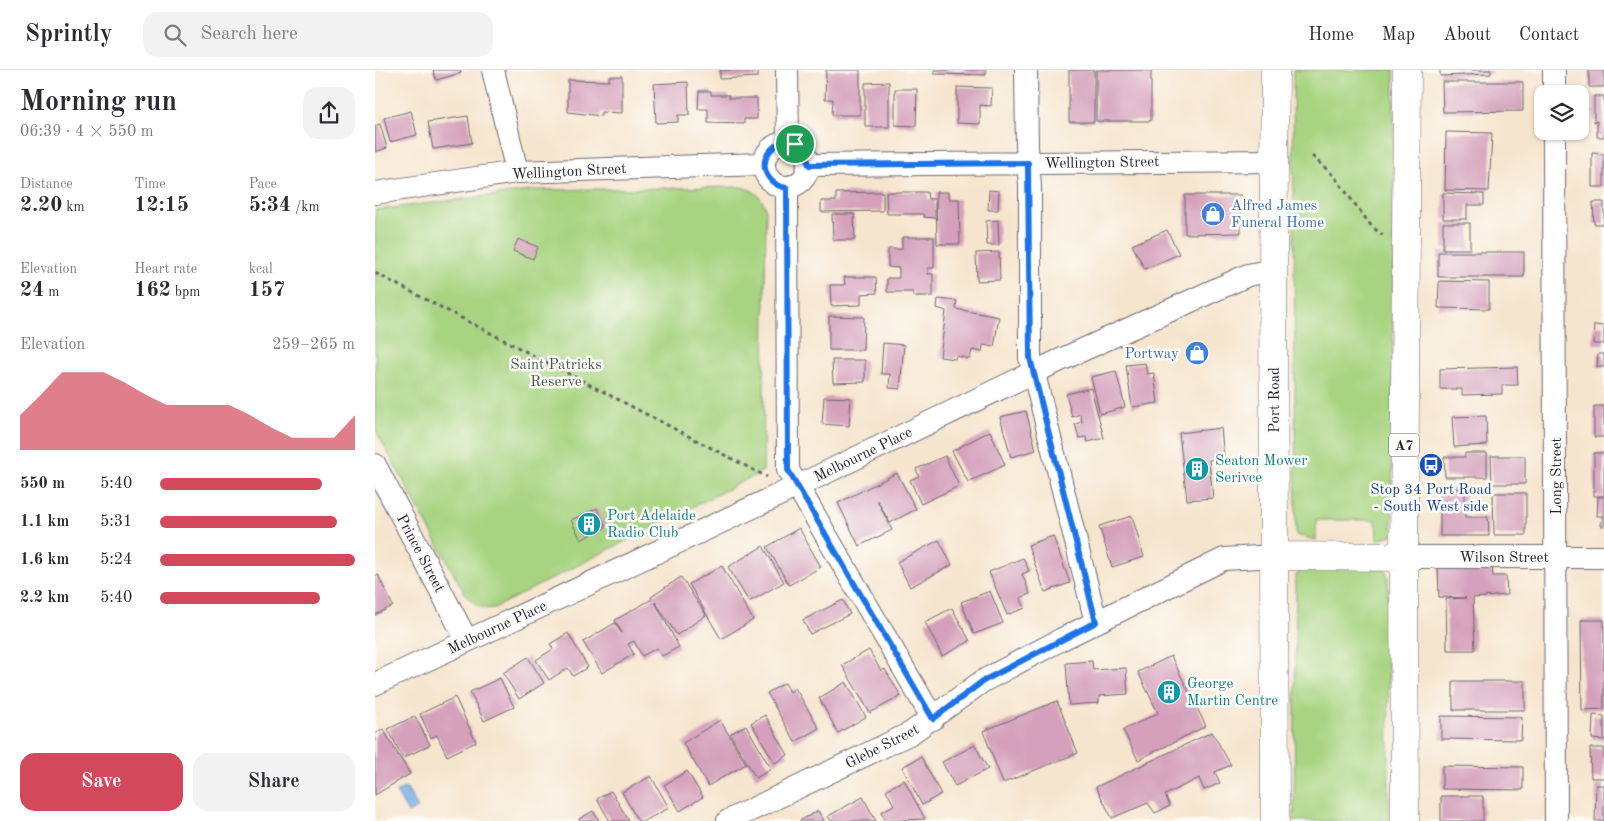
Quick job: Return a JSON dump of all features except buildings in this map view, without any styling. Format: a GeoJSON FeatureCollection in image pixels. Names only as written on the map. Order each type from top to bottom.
{"type":"FeatureCollection","features":[{"type":"Feature","properties":{"kind":"highway","name":"Port Road"},"geometry":{"type":"LineString","coordinates":[[1275,70],[1273,270],[1275,821]]}},
{"type":"Feature","properties":{"kind":"highway","name":"A7"},"geometry":{"type":"LineString","coordinates":[[1405,821],[1404,557],[1407,70]]}},
{"type":"Feature","properties":{"kind":"highway"},"geometry":{"type":"LineString","coordinates":[[1275,556],[1404,557]]}},
{"type":"Feature","properties":{"kind":"street"},"geometry":{"type":"LineString","coordinates":[[493,70],[517,172]]}},
{"type":"Feature","properties":{"kind":"street"},"geometry":{"type":"LineString","coordinates":[[787,70],[788,143]]}},
{"type":"Feature","properties":{"kind":"street"},"geometry":{"type":"LineString","coordinates":[[1026,70],[1030,358],[1096,622]]}},
{"type":"Feature","properties":{"kind":"street"},"geometry":{"type":"LineString","coordinates":[[1554,70],[1554,85]]}},
{"type":"Feature","properties":{"kind":"street","name":"Long Street"},"geometry":{"type":"LineString","coordinates":[[1555,140],[1556,821]]}},
{"type":"Feature","properties":{"kind":"street"},"geometry":{"type":"LineString","coordinates":[[788,143],[795,144],[805,152],[809,165],[805,178],[794,187],[787,188],[773,184],[767,178],[763,164],[769,151],[774,146],[788,143]]}},
{"type":"Feature","properties":{"kind":"street","name":"Wellington Street"},"geometry":{"type":"LineString","coordinates":[[809,165],[1275,161]]}},
{"type":"Feature","properties":{"kind":"street","name":"Wellington Street"},"geometry":{"type":"LineString","coordinates":[[375,193],[517,172],[763,164]]}},
{"type":"Feature","properties":{"kind":"street"},"geometry":{"type":"LineString","coordinates":[[787,188],[788,470],[933,719]]}},
{"type":"Feature","properties":{"kind":"street","name":"Melbourne Place"},"geometry":{"type":"LineString","coordinates":[[375,684],[798,486],[1034,372],[1249,275],[1273,270]]}},
{"type":"Feature","properties":{"kind":"street","name":"Prince Street"},"geometry":{"type":"LineString","coordinates":[[375,465],[467,641]]}},
{"type":"Feature","properties":{"kind":"street","name":"Glebe Street"},"geometry":{"type":"LineString","coordinates":[[728,821],[911,734],[983,681],[1096,622],[1224,559],[1275,556]]}},
{"type":"Feature","properties":{"kind":"street","name":"Wilson Street"},"geometry":{"type":"LineString","coordinates":[[1404,557],[1604,557]]}},
{"type":"Feature","properties":{"kind":"path"},"geometry":{"type":"LineString","coordinates":[[1312,156],[1334,176],[1371,227],[1382,235],[1405,238]]}},
{"type":"Feature","properties":{"kind":"path"},"geometry":{"type":"LineString","coordinates":[[375,273],[769,479]]}},
{"type":"Feature","properties":{"kind":"green space"},"geometry":{"type":"Polygon","coordinates":[[[1293,70],[1394,70],[1392,535],[1377,540],[1376,520],[1316,520],[1316,540],[1296,535],[1293,70]]]}},
{"type":"Feature","properties":{"kind":"green space","name":"Saint Patricks Reserve"},"geometry":{"type":"Polygon","coordinates":[[[740,187],[757,194],[766,210],[763,471],[494,608],[478,606],[465,594],[375,429],[375,210],[537,190],[740,187]]]}},
{"type":"Feature","properties":{"kind":"green space"},"geometry":{"type":"Polygon","coordinates":[[[1378,566],[1385,569],[1388,576],[1389,821],[1294,821],[1296,575],[1302,570],[1378,566]]]}},
{"type":"Feature","properties":{"kind":"water"},"geometry":{"type":"Polygon","coordinates":[[[406,787],[418,808],[408,813],[396,792],[406,787]]]}},
{"type":"Feature","properties":{"kind":"place","name":"Alfred James Funeral Home"},"geometry":{"type":"Point","coordinates":[1213,214]}},
{"type":"Feature","properties":{"kind":"place","name":"Portway"},"geometry":{"type":"Point","coordinates":[1197,353]}},
{"type":"Feature","properties":{"kind":"place","name":"Stop 34 Port Road - South West side"},"geometry":{"type":"Point","coordinates":[1431,465]}},
{"type":"Feature","properties":{"kind":"place","name":"Seaton Mower Serivce"},"geometry":{"type":"Point","coordinates":[1197,469]}},
{"type":"Feature","properties":{"kind":"place","name":"Port Adelaide Radio Club"},"geometry":{"type":"Point","coordinates":[589,524]}},
{"type":"Feature","properties":{"kind":"place","name":"George Martin Centre"},"geometry":{"type":"Point","coordinates":[1169,692]}},
{"type":"Feature","properties":{"kind":"route"},"geometry":{"type":"LineString","coordinates":[[781,143],[795,144],[805,152],[809,165],[1028,163],[1030,186],[1030,358],[1096,622],[983,681],[933,719],[788,470],[787,188],[773,184],[767,178],[763,164],[765,157],[774,146],[781,143]]}}]}
